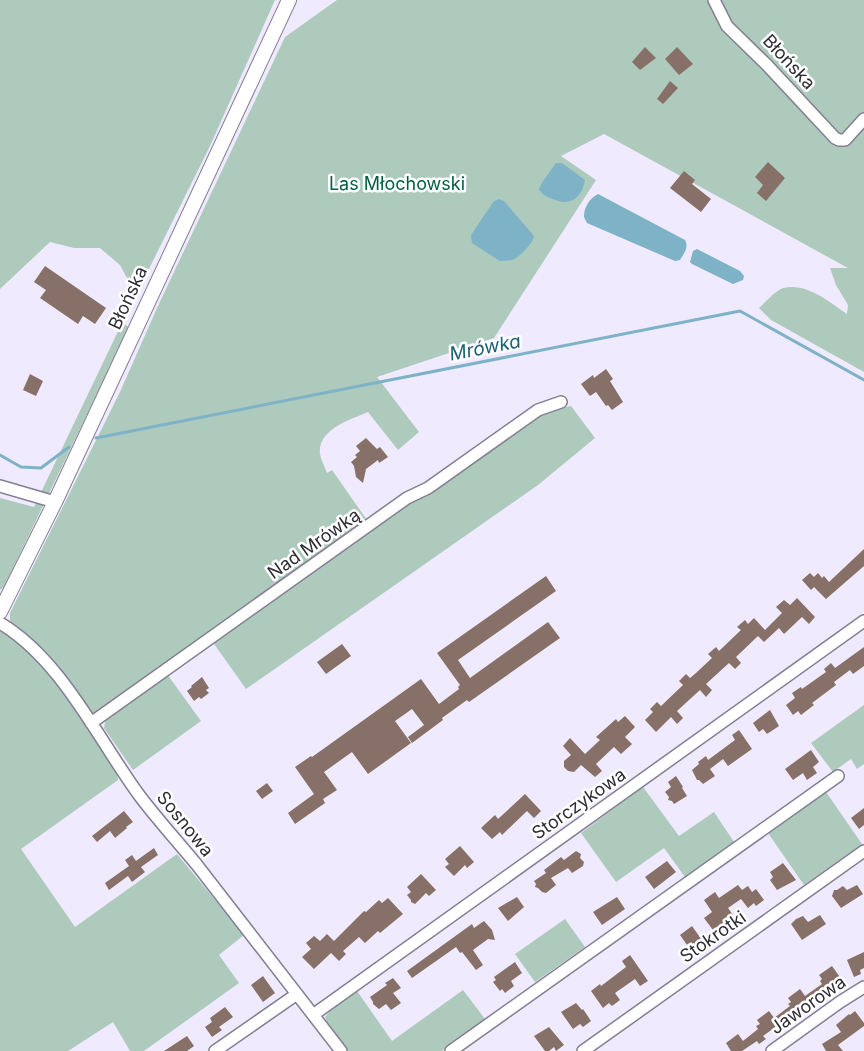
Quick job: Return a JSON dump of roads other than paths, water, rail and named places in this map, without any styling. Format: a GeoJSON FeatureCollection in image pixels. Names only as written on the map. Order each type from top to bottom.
{"type":"FeatureCollection","features":[{"type":"Feature","properties":{"kind":"main road","name":"Błońska"},"geometry":{"type":"LineString","coordinates":[[0,612],[55,502],[288,0]]}},
{"type":"Feature","properties":{"kind":"street","name":"Błońska"},"geometry":{"type":"LineString","coordinates":[[714,0],[727,26],[767,65],[827,131],[839,140],[845,140],[864,119]]}},
{"type":"Feature","properties":{"kind":"street","name":"Nad Mrówką"},"geometry":{"type":"LineString","coordinates":[[91,723],[407,498],[428,488],[538,410],[561,402]]}},
{"type":"Feature","properties":{"kind":"street"},"geometry":{"type":"LineString","coordinates":[[0,486],[55,502]]}},
{"type":"Feature","properties":{"kind":"street","name":"Storczykowa"},"geometry":{"type":"LineString","coordinates":[[313,1015],[864,621]]}},
{"type":"Feature","properties":{"kind":"street","name":"Sosnowa"},"geometry":{"type":"LineString","coordinates":[[0,622],[32,646],[79,704],[141,797],[193,860],[341,1051]]}},
{"type":"Feature","properties":{"kind":"street"},"geometry":{"type":"LineString","coordinates":[[451,1051],[838,776]]}},
{"type":"Feature","properties":{"kind":"street","name":"Stokrotki"},"geometry":{"type":"LineString","coordinates":[[582,1051],[864,851]]}},
{"type":"Feature","properties":{"kind":"street","name":"Jaworowa"},"geometry":{"type":"LineString","coordinates":[[772,1051],[864,987]]}},
{"type":"Feature","properties":{"kind":"street"},"geometry":{"type":"LineString","coordinates":[[215,1051],[297,994]]}},
{"type":"Feature","properties":{"kind":"water"},"geometry":{"type":"Polygon","coordinates":[[[556,163],[562,163],[585,180],[581,192],[570,201],[559,201],[544,195],[539,190],[541,184],[556,163]]]}},
{"type":"Feature","properties":{"kind":"water"},"geometry":{"type":"Polygon","coordinates":[[[598,194],[685,240],[686,248],[680,260],[675,261],[587,223],[584,217],[586,207],[598,194]]]}},
{"type":"Feature","properties":{"kind":"water"},"geometry":{"type":"Polygon","coordinates":[[[499,199],[504,201],[534,236],[532,242],[516,258],[500,261],[472,243],[471,235],[494,201],[499,199]]]}},
{"type":"Feature","properties":{"kind":"water"},"geometry":{"type":"Polygon","coordinates":[[[697,249],[740,271],[744,276],[743,280],[733,284],[692,264],[690,262],[693,251],[697,249]]]}},
{"type":"Feature","properties":{"kind":"waterway","name":"Mrówka"},"geometry":{"type":"LineString","coordinates":[[96,438],[740,311],[864,380]]}},
{"type":"Feature","properties":{"kind":"waterway","name":"Mrówka"},"geometry":{"type":"LineString","coordinates":[[0,455],[21,467],[41,468],[69,447]]}},
{"type":"Feature","properties":{"kind":"park label","name":"Las Młochowski"},"geometry":{"type":"Point","coordinates":[397,184]}}]}
